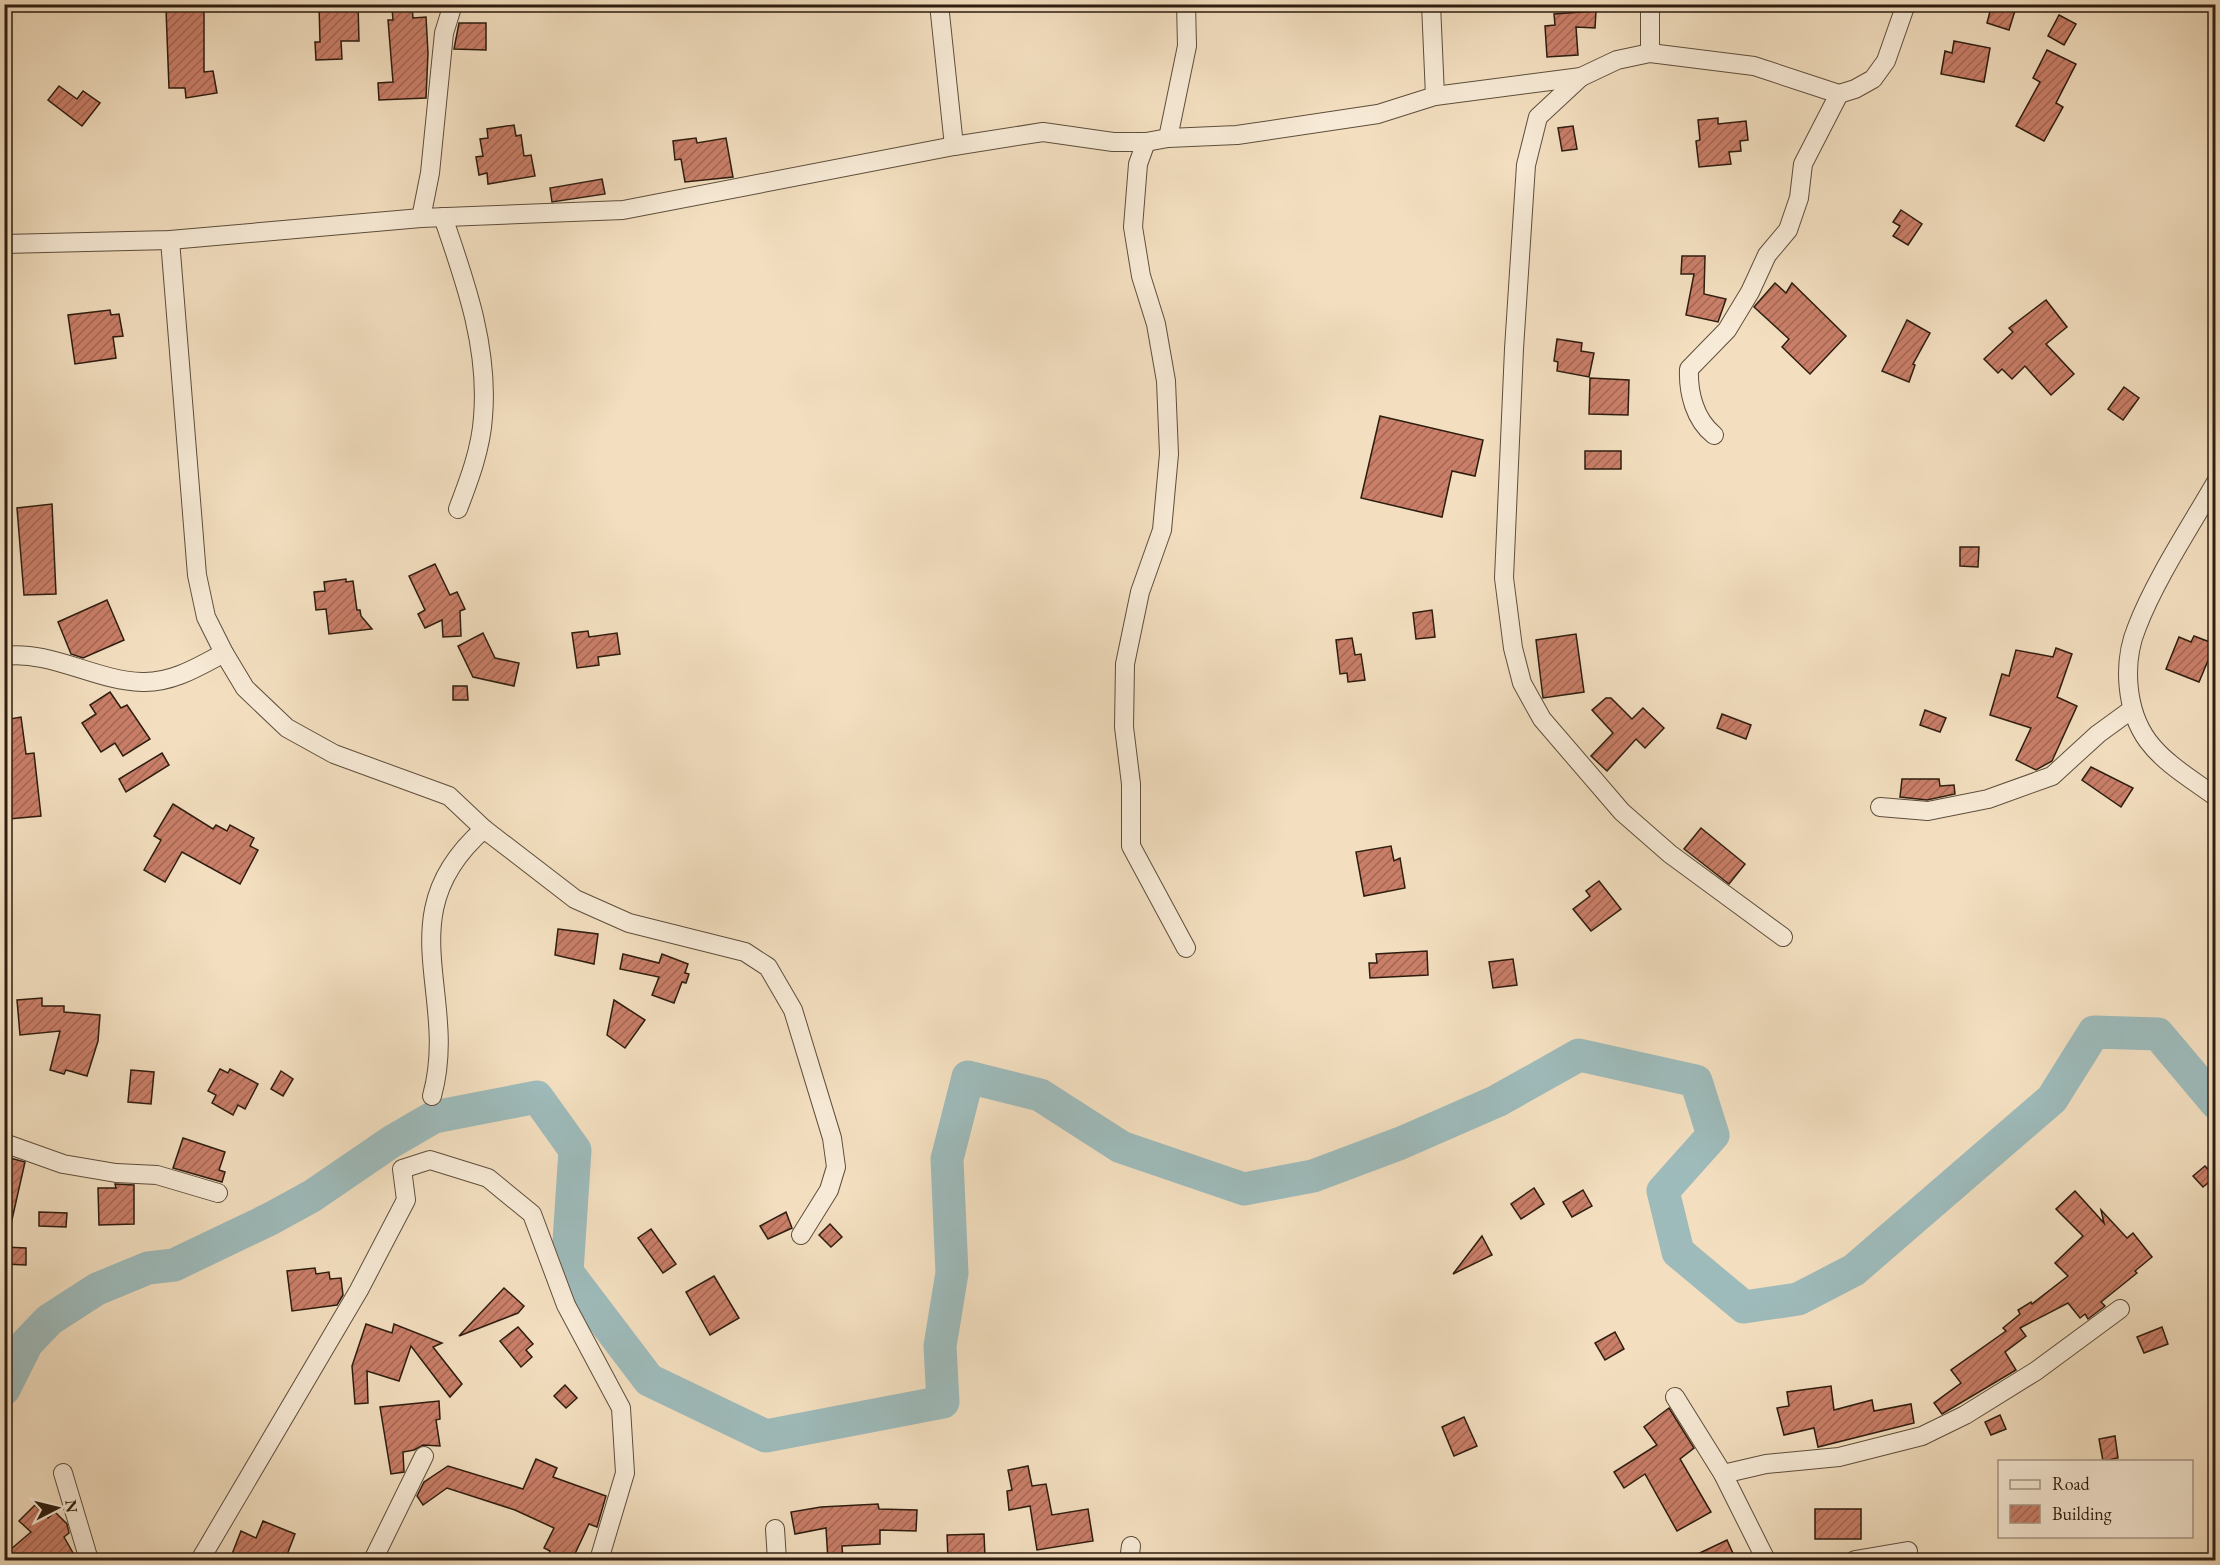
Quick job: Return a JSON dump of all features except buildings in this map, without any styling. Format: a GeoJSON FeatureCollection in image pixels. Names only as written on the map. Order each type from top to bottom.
{"type":"FeatureCollection","features":[{"type":"Feature","properties":{"kind":"street"},"geometry":{"type":"LineString","coordinates":[[422,218],[430,173],[444,33],[453,4]]}},
{"type":"Feature","properties":{"kind":"street"},"geometry":{"type":"LineString","coordinates":[[939,4],[954,146]]}},
{"type":"Feature","properties":{"kind":"street"},"geometry":{"type":"LineString","coordinates":[[1168,138],[1187,46],[1186,4]]}},
{"type":"Feature","properties":{"kind":"street"},"geometry":{"type":"LineString","coordinates":[[1431,4],[1435,96]]}},
{"type":"Feature","properties":{"kind":"street"},"geometry":{"type":"LineString","coordinates":[[1650,4],[1650,53]]}},
{"type":"Feature","properties":{"kind":"street"},"geometry":{"type":"LineString","coordinates":[[1783,937],[1670,854],[1622,812],[1542,719],[1522,683],[1513,648],[1504,578],[1526,165],[1538,117],[1581,77],[1617,60],[1650,53],[1754,66],[1839,94],[1855,89],[1873,79],[1880,70],[1886,61],[1906,4]]}},
{"type":"Feature","properties":{"kind":"street"},"geometry":{"type":"LineString","coordinates":[[4,244],[170,240],[422,218],[623,210],[954,146],[1043,132],[1113,142],[1146,142],[1168,138],[1237,135],[1378,114],[1435,96],[1581,77]]}},
{"type":"Feature","properties":{"kind":"street"},"geometry":{"type":"LineString","coordinates":[[1714,435],[1701,424],[1688,386],[1689,369],[1727,330],[1750,292],[1767,255],[1788,230],[1799,198],[1803,164],[1839,94]]}},
{"type":"Feature","properties":{"kind":"street"},"geometry":{"type":"LineString","coordinates":[[1146,142],[1137,164],[1133,227],[1141,276],[1156,324],[1166,381],[1169,454],[1162,530],[1140,592],[1125,664],[1124,727],[1131,784],[1131,846],[1186,948]]}},
{"type":"Feature","properties":{"kind":"street"},"geometry":{"type":"LineString","coordinates":[[442,217],[466,284],[477,328],[483,379],[483,418],[475,462],[458,509]]}},
{"type":"Feature","properties":{"kind":"street"},"geometry":{"type":"LineString","coordinates":[[170,240],[197,575],[206,617],[245,688],[287,728],[334,754],[449,796],[484,829],[575,899],[629,923],[745,952],[768,967],[793,1010],[832,1138],[836,1167],[829,1190],[801,1235]]}},
{"type":"Feature","properties":{"kind":"street"},"geometry":{"type":"LineString","coordinates":[[2216,482],[2136,628],[2129,681],[2131,710],[2149,742],[2176,769],[2216,797]]}},
{"type":"Feature","properties":{"kind":"street"},"geometry":{"type":"LineString","coordinates":[[4,656],[47,660],[142,682],[184,674],[224,653]]}},
{"type":"Feature","properties":{"kind":"street"},"geometry":{"type":"LineString","coordinates":[[1880,807],[1928,811],[1988,800],[2052,776],[2098,734],[2131,710]]}},
{"type":"Feature","properties":{"kind":"street"},"geometry":{"type":"LineString","coordinates":[[432,1096],[440,1058],[432,971],[432,909],[440,885],[461,849],[484,829]]}},
{"type":"Feature","properties":{"kind":"street"},"geometry":{"type":"LineString","coordinates":[[4,1143],[63,1164],[116,1173],[157,1175],[218,1193]]}},
{"type":"Feature","properties":{"kind":"street"},"geometry":{"type":"LineString","coordinates":[[200,1560],[359,1290],[406,1200],[402,1169],[430,1160],[488,1178],[532,1214],[566,1305],[621,1408],[625,1473],[599,1560]]}},
{"type":"Feature","properties":{"kind":"street"},"geometry":{"type":"LineString","coordinates":[[1723,1474],[1766,1464],[1839,1457],[1922,1436],[1965,1415],[2036,1371],[2120,1309]]}},
{"type":"Feature","properties":{"kind":"street"},"geometry":{"type":"LineString","coordinates":[[1675,1397],[1723,1474],[1766,1560]]}},
{"type":"Feature","properties":{"kind":"street"},"geometry":{"type":"LineString","coordinates":[[374,1560],[424,1456]]}},
{"type":"Feature","properties":{"kind":"street"},"geometry":{"type":"LineString","coordinates":[[63,1473],[89,1560]]}},
{"type":"Feature","properties":{"kind":"street"},"geometry":{"type":"LineString","coordinates":[[775,1529],[777,1560]]}},
{"type":"Feature","properties":{"kind":"street"},"geometry":{"type":"LineString","coordinates":[[1855,1560],[1908,1551]]}},
{"type":"Feature","properties":{"kind":"waterway"},"geometry":{"type":"LineString","coordinates":[[4,1389],[27,1343],[49,1320],[97,1289],[148,1268],[174,1265],[270,1219],[312,1196],[391,1142],[434,1117],[537,1097],[575,1150],[567,1272],[649,1380],[766,1436],[943,1402],[940,1346],[952,1273],[947,1159],[968,1077],[1040,1095],[1121,1147],[1244,1189],[1313,1176],[1401,1143],[1497,1101],[1579,1055],[1696,1081],[1713,1135],[1663,1191],[1678,1252],[1744,1307],[1798,1299],[1854,1270],[2052,1099],[2094,1032],[2158,1034],[2216,1103]]}}]}
